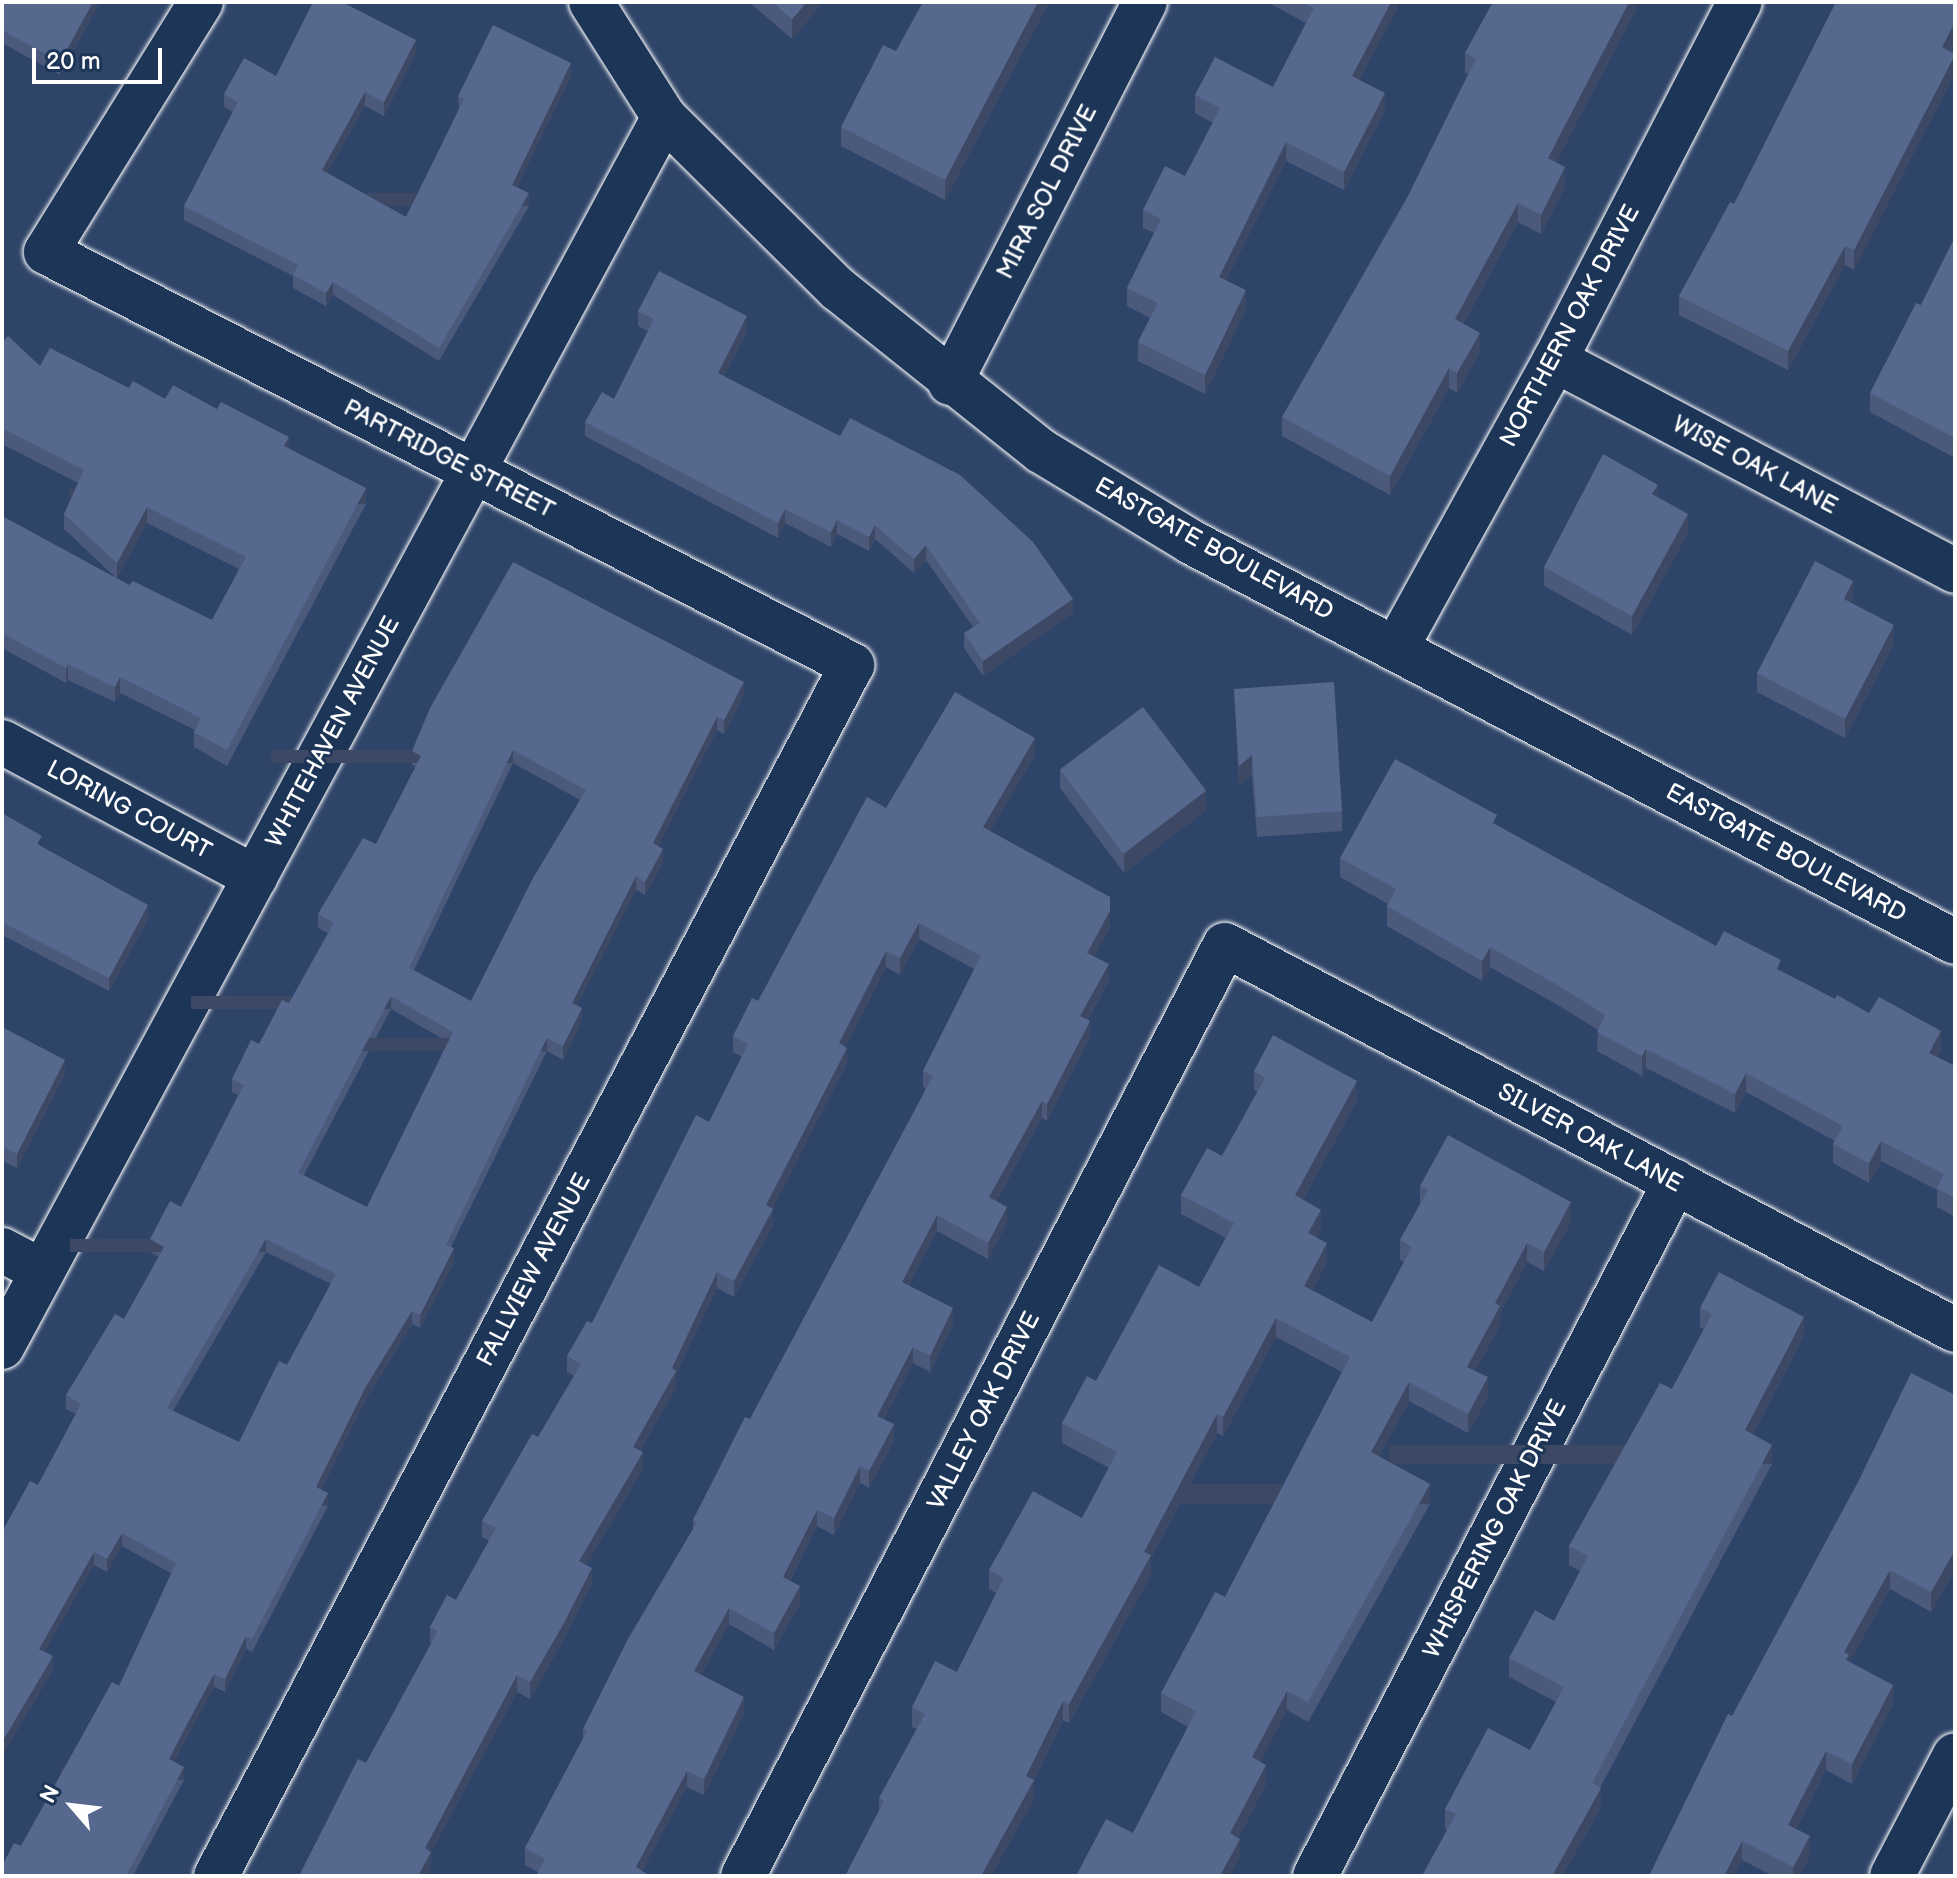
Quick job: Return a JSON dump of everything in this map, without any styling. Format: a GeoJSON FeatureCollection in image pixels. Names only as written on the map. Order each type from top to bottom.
{"type":"FeatureCollection","features":[{"type":"Feature","properties":{"kind":"street","name":"PARTRIDGE STREET"},"geometry":{"type":"LineString","coordinates":[[201,2],[46,252],[852,665]]}},
{"type":"Feature","properties":{"kind":"street","name":"EASTGATE BOULEVARD"},"geometry":{"type":"LineString","coordinates":[[591,2],[664,117],[838,289],[950,383],[1041,451],[1131,507],[1955,942]]}},
{"type":"Feature","properties":{"kind":"street","name":"MIRA SOL DRIVE"},"geometry":{"type":"LineString","coordinates":[[950,383],[1145,2]]}},
{"type":"Feature","properties":{"kind":"street","name":"NORTHERN OAK DRIVE"},"geometry":{"type":"LineString","coordinates":[[1396,648],[1555,360],[1740,2]]}},
{"type":"Feature","properties":{"kind":"street","name":"WHITEHAVEN AVENUE"},"geometry":{"type":"LineString","coordinates":[[2,1347],[664,117]]}},
{"type":"Feature","properties":{"kind":"street","name":"WISE OAK LANE"},"geometry":{"type":"LineString","coordinates":[[1555,360],[1955,571]]}},
{"type":"Feature","properties":{"kind":"street","name":"FALLVIEW AVENUE"},"geometry":{"type":"LineString","coordinates":[[216,1876],[852,665]]}},
{"type":"Feature","properties":{"kind":"street","name":"LORING COURT"},"geometry":{"type":"LineString","coordinates":[[2,742],[255,877]]}},
{"type":"Feature","properties":{"kind":"street","name":"SILVER OAK LANE"},"geometry":{"type":"LineString","coordinates":[[1225,945],[1955,1330]]}},
{"type":"Feature","properties":{"kind":"street","name":"VALLEY OAK DRIVE"},"geometry":{"type":"LineString","coordinates":[[743,1876],[1225,945]]}},
{"type":"Feature","properties":{"kind":"street","name":"WHISPERING OAK DRIVE"},"geometry":{"type":"LineString","coordinates":[[1315,1876],[1675,1182]]}},
{"type":"Feature","properties":{"kind":"street"},"geometry":{"type":"LineString","coordinates":[[2,1250],[42,1271]]}},
{"type":"Feature","properties":{"kind":"street"},"geometry":{"type":"LineString","coordinates":[[1892,1876],[1955,1755]]}},
{"type":"Feature","properties":{"kind":"building"},"geometry":{"type":"Polygon","coordinates":[[[2,2],[93,2],[60,62],[2,30],[2,2]]]}},
{"type":"Feature","properties":{"kind":"building"},"geometry":{"type":"Polygon","coordinates":[[[313,2],[342,2],[416,40],[384,102],[365,92],[322,170],[406,217],[464,99],[458,96],[493,25],[571,63],[512,185],[529,193],[439,348],[333,282],[326,293],[293,275],[298,265],[184,206],[238,102],[224,94],[244,58],[276,76],[313,2]]]}},
{"type":"Feature","properties":{"kind":"building"},"geometry":{"type":"Polygon","coordinates":[[[772,2],[807,2],[792,19],[772,2]]]}},
{"type":"Feature","properties":{"kind":"building"},"geometry":{"type":"Polygon","coordinates":[[[923,2],[1038,2],[945,180],[841,127],[883,45],[896,51],[923,2]]]}},
{"type":"Feature","properties":{"kind":"building"},"geometry":{"type":"Polygon","coordinates":[[[1301,2],[1391,2],[1352,76],[1385,93],[1344,172],[1286,142],[1219,277],[1246,290],[1205,375],[1138,342],[1158,303],[1127,288],[1161,219],[1143,210],[1165,166],[1185,176],[1220,108],[1195,95],[1215,57],[1273,87],[1314,8],[1301,2]]]}},
{"type":"Feature","properties":{"kind":"building"},"geometry":{"type":"Polygon","coordinates":[[[1493,2],[1629,2],[1548,158],[1565,167],[1541,215],[1518,203],[1455,319],[1480,333],[1457,373],[1449,368],[1390,476],[1282,417],[1407,198],[1476,59],[1465,53],[1493,2]]]}},
{"type":"Feature","properties":{"kind":"building"},"geometry":{"type":"Polygon","coordinates":[[[1836,2],[1955,2],[1955,22],[1942,47],[1955,55],[1854,250],[1845,246],[1788,351],[1679,296],[1730,202],[1734,204],[1836,2]]]}},
{"type":"Feature","properties":{"kind":"building"},"geometry":{"type":"Polygon","coordinates":[[[1955,237],[1955,438],[1870,393],[1916,303],[1921,305],[1955,237]]]}},
{"type":"Feature","properties":{"kind":"building"},"geometry":{"type":"Polygon","coordinates":[[[659,271],[747,316],[718,373],[840,436],[850,418],[960,475],[1033,542],[1073,599],[983,661],[964,633],[980,623],[926,545],[914,559],[875,525],[869,537],[837,520],[831,532],[785,509],[778,523],[585,422],[602,392],[614,399],[654,319],[638,311],[659,271]]]}},
{"type":"Feature","properties":{"kind":"building"},"geometry":{"type":"Polygon","coordinates":[[[8,336],[40,366],[50,348],[129,388],[133,381],[165,399],[173,385],[217,409],[221,402],[289,437],[284,446],[366,488],[227,750],[194,732],[201,718],[120,677],[115,687],[68,664],[66,668],[2,633],[2,516],[129,585],[133,581],[212,620],[246,557],[147,507],[117,563],[64,514],[84,470],[2,428],[2,342],[8,336]]]}},
{"type":"Feature","properties":{"kind":"building"},"geometry":{"type":"Polygon","coordinates":[[[1603,454],[1658,485],[1652,494],[1688,514],[1632,616],[1544,567],[1603,454]]]}},
{"type":"Feature","properties":{"kind":"building"},"geometry":{"type":"Polygon","coordinates":[[[1815,561],[1853,581],[1844,599],[1894,625],[1845,719],[1757,673],[1815,561]]]}},
{"type":"Feature","properties":{"kind":"building"},"geometry":{"type":"Polygon","coordinates":[[[513,562],[744,682],[724,720],[717,717],[653,843],[663,849],[645,882],[636,876],[572,1003],[582,1008],[563,1046],[547,1038],[446,1245],[454,1248],[420,1315],[412,1311],[365,1388],[316,1487],[328,1493],[252,1639],[246,1636],[225,1679],[214,1674],[191,1716],[169,1759],[184,1767],[126,1876],[2,1876],[2,1866],[14,1843],[21,1846],[112,1682],[119,1686],[176,1563],[122,1533],[107,1559],[94,1552],[39,1649],[53,1656],[2,1742],[2,1532],[30,1481],[38,1485],[81,1404],[66,1395],[115,1314],[124,1319],[164,1247],[150,1239],[170,1201],[181,1207],[244,1085],[232,1079],[251,1040],[259,1044],[282,1000],[289,1003],[334,923],[318,914],[363,838],[376,844],[421,756],[412,751],[430,708],[513,562]],[[513,750],[409,968],[471,1001],[533,878],[586,790],[513,750]],[[391,996],[298,1173],[367,1207],[453,1032],[391,996]],[[266,1239],[167,1408],[239,1442],[279,1361],[287,1365],[336,1274],[266,1239]]]}},
{"type":"Feature","properties":{"kind":"building"},"geometry":{"type":"Polygon","coordinates":[[[1334,682],[1342,811],[1257,817],[1252,755],[1239,766],[1234,689],[1334,682]]]}},
{"type":"Feature","properties":{"kind":"building"},"geometry":{"type":"Polygon","coordinates":[[[955,692],[1035,738],[983,827],[1110,897],[1110,911],[1087,953],[1109,964],[1080,1016],[1090,1021],[1047,1104],[1042,1101],[989,1197],[1007,1207],[988,1243],[937,1215],[902,1282],[953,1308],[930,1356],[913,1347],[877,1416],[894,1424],[869,1471],[860,1466],[834,1518],[817,1510],[783,1577],[800,1586],[774,1633],[729,1608],[694,1671],[744,1697],[704,1779],[687,1771],[636,1867],[650,1876],[536,1876],[545,1859],[525,1848],[587,1731],[583,1729],[628,1639],[697,1522],[693,1520],[745,1417],[750,1419],[933,1076],[923,1071],[981,956],[919,923],[900,958],[886,951],[839,1043],[847,1048],[766,1205],[773,1209],[734,1281],[717,1272],[672,1368],[676,1371],[633,1447],[643,1452],[579,1561],[592,1568],[530,1682],[517,1675],[425,1848],[431,1852],[418,1876],[299,1876],[358,1759],[366,1763],[438,1631],[430,1627],[447,1595],[456,1600],[496,1528],[482,1521],[532,1434],[538,1437],[581,1364],[567,1356],[587,1321],[592,1323],[696,1115],[709,1122],[748,1044],[733,1036],[752,998],[758,1001],[867,797],[886,808],[955,692]]]}},
{"type":"Feature","properties":{"kind":"building"},"geometry":{"type":"Polygon","coordinates":[[[1143,707],[1206,791],[1123,853],[1060,770],[1143,707]]]}},
{"type":"Feature","properties":{"kind":"building"},"geometry":{"type":"Polygon","coordinates":[[[1395,759],[1497,815],[1493,823],[1716,946],[1724,931],[1781,960],[1777,969],[1835,999],[1837,995],[1869,1013],[1879,997],[1941,1031],[1929,1053],[1955,1066],[1955,1198],[1937,1188],[1944,1174],[1881,1141],[1869,1163],[1833,1144],[1843,1126],[1746,1073],[1735,1094],[1646,1049],[1642,1056],[1597,1032],[1605,1015],[1556,984],[1490,947],[1482,961],[1387,906],[1396,889],[1340,858],[1395,759]]]}},
{"type":"Feature","properties":{"kind":"building"},"geometry":{"type":"Polygon","coordinates":[[[2,813],[42,836],[37,844],[148,905],[109,978],[2,922],[2,813]]]}},
{"type":"Feature","properties":{"kind":"building"},"geometry":{"type":"Polygon","coordinates":[[[2,1027],[65,1060],[17,1154],[2,1146],[2,1027]]]}},
{"type":"Feature","properties":{"kind":"building"},"geometry":{"type":"Polygon","coordinates":[[[1273,1035],[1357,1081],[1295,1195],[1321,1210],[1308,1233],[1327,1243],[1304,1286],[1372,1322],[1412,1247],[1400,1240],[1428,1190],[1420,1186],[1448,1135],[1571,1202],[1544,1252],[1527,1243],[1495,1303],[1500,1306],[1467,1367],[1488,1377],[1468,1414],[1409,1382],[1371,1452],[1430,1484],[1308,1702],[1287,1691],[1252,1757],[1266,1765],[1230,1833],[1240,1839],[1220,1876],[1076,1876],[1106,1819],[1133,1833],[1196,1711],[1161,1693],[1215,1592],[1225,1597],[1350,1357],[1276,1318],[1223,1417],[1217,1414],[1144,1552],[1151,1555],[1069,1704],[1063,1701],[1026,1776],[1034,1780],[981,1876],[845,1876],[884,1801],[879,1798],[925,1714],[912,1707],[935,1661],[957,1672],[1004,1578],[989,1570],[1033,1491],[1082,1518],[1117,1452],[1062,1423],[1087,1376],[1096,1381],[1159,1265],[1199,1287],[1234,1223],[1181,1195],[1207,1148],[1222,1156],[1265,1078],[1254,1071],[1273,1035]]]}},
{"type":"Feature","properties":{"kind":"building"},"geometry":{"type":"Polygon","coordinates":[[[1719,1272],[1804,1317],[1745,1430],[1772,1445],[1592,1783],[1601,1788],[1552,1876],[1422,1876],[1456,1814],[1445,1809],[1488,1728],[1530,1750],[1564,1687],[1509,1658],[1535,1610],[1554,1621],[1588,1556],[1569,1546],[1660,1383],[1672,1389],[1712,1314],[1700,1308],[1719,1272]]]}},
{"type":"Feature","properties":{"kind":"building"},"geometry":{"type":"Polygon","coordinates":[[[1911,1373],[1955,1395],[1955,1550],[1931,1592],[1890,1570],[1844,1652],[1849,1655],[1846,1660],[1893,1685],[1852,1764],[1826,1751],[1788,1825],[1810,1836],[1793,1867],[1742,1841],[1724,1876],[1649,1876],[1728,1714],[1732,1716],[1858,1482],[1911,1373]]]}}]}
